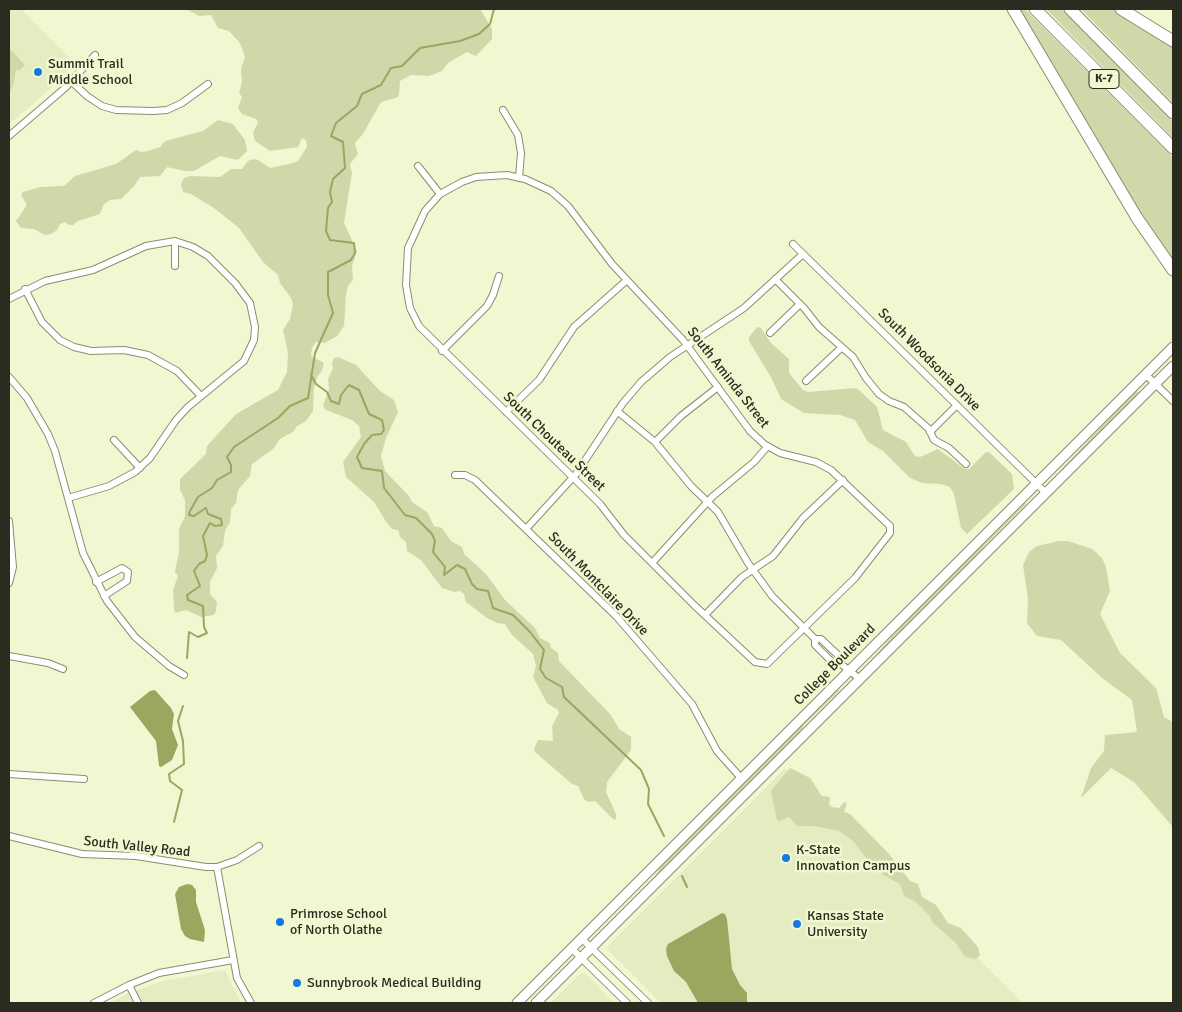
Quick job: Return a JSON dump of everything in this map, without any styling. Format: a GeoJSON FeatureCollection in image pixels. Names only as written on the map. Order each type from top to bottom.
{"type":"FeatureCollection","features":[{"type":"Feature","properties":{"kind":"highway"},"geometry":{"type":"LineString","coordinates":[[1013,9],[1128,203],[1173,270]]}},
{"type":"Feature","properties":{"kind":"highway","name":"K-7"},"geometry":{"type":"LineString","coordinates":[[1035,9],[1173,148]]}},
{"type":"Feature","properties":{"kind":"highway","name":"K-7"},"geometry":{"type":"LineString","coordinates":[[1070,9],[1173,113]]}},
{"type":"Feature","properties":{"kind":"highway"},"geometry":{"type":"LineString","coordinates":[[1121,9],[1173,40]]}},
{"type":"Feature","properties":{"kind":"main road","name":"College Boulevard"},"geometry":{"type":"LineString","coordinates":[[517,1003],[741,778],[845,667],[1036,483],[1173,347]]}},
{"type":"Feature","properties":{"kind":"main road","name":"College Boulevard"},"geometry":{"type":"LineString","coordinates":[[536,1003],[1173,366]]}},
{"type":"Feature","properties":{"kind":"street"},"geometry":{"type":"LineString","coordinates":[[9,136],[72,82],[95,55]]}},
{"type":"Feature","properties":{"kind":"street"},"geometry":{"type":"LineString","coordinates":[[72,82],[87,96],[102,106],[116,110],[153,111],[166,110],[182,103],[208,84]]}},
{"type":"Feature","properties":{"kind":"street"},"geometry":{"type":"LineString","coordinates":[[503,110],[518,135],[521,153],[519,178]]}},
{"type":"Feature","properties":{"kind":"street"},"geometry":{"type":"LineString","coordinates":[[418,166],[440,194]]}},
{"type":"Feature","properties":{"kind":"street","name":"South Aminda Street"},"geometry":{"type":"LineString","coordinates":[[476,177],[507,175],[551,191],[568,206],[627,280],[688,346],[750,431],[767,447],[780,454],[816,462],[831,470],[866,505],[888,523],[890,533],[855,578],[804,628]]}},
{"type":"Feature","properties":{"kind":"street","name":"South Chouteau Street"},"geometry":{"type":"LineString","coordinates":[[476,177],[440,194],[425,211],[408,248],[406,285],[410,308],[419,326],[442,351],[600,504],[624,535],[755,662],[760,664],[772,661],[804,628]]}},
{"type":"Feature","properties":{"kind":"street"},"geometry":{"type":"LineString","coordinates":[[175,241],[175,266]]}},
{"type":"Feature","properties":{"kind":"street"},"geometry":{"type":"LineString","coordinates":[[9,299],[45,281],[93,270],[146,246],[175,241],[193,247],[208,256],[236,283],[250,303],[255,326],[254,340],[244,361],[200,396],[176,420],[154,452],[140,468],[108,486],[68,498]]}},
{"type":"Feature","properties":{"kind":"street","name":"South Woodsonia Drive"},"geometry":{"type":"LineString","coordinates":[[793,244],[1046,493]]}},
{"type":"Feature","properties":{"kind":"street"},"geometry":{"type":"LineString","coordinates":[[526,529],[573,477],[618,411],[641,382],[670,357],[744,308],[803,254]]}},
{"type":"Feature","properties":{"kind":"street"},"geometry":{"type":"LineString","coordinates":[[442,351],[482,312],[493,295],[499,276]]}},
{"type":"Feature","properties":{"kind":"street"},"geometry":{"type":"LineString","coordinates":[[776,279],[819,327],[853,357],[866,378],[880,394],[889,401],[904,407],[930,432],[934,440],[949,448],[966,464]]}},
{"type":"Feature","properties":{"kind":"street"},"geometry":{"type":"LineString","coordinates":[[506,412],[539,380],[574,327],[627,280]]}},
{"type":"Feature","properties":{"kind":"street"},"geometry":{"type":"LineString","coordinates":[[26,289],[42,322],[60,340],[74,347],[91,351],[136,351],[154,357],[177,371],[200,396]]}},
{"type":"Feature","properties":{"kind":"street"},"geometry":{"type":"LineString","coordinates":[[770,333],[800,304]]}},
{"type":"Feature","properties":{"kind":"street"},"geometry":{"type":"LineString","coordinates":[[806,381],[841,348]]}},
{"type":"Feature","properties":{"kind":"street"},"geometry":{"type":"LineString","coordinates":[[1145,374],[1173,401]]}},
{"type":"Feature","properties":{"kind":"street"},"geometry":{"type":"LineString","coordinates":[[9,377],[40,418],[55,451],[83,553],[104,596],[118,618],[135,637],[169,666],[184,675]]}},
{"type":"Feature","properties":{"kind":"street"},"geometry":{"type":"LineString","coordinates":[[655,442],[681,416],[718,387]]}},
{"type":"Feature","properties":{"kind":"street"},"geometry":{"type":"LineString","coordinates":[[930,432],[957,405]]}},
{"type":"Feature","properties":{"kind":"street"},"geometry":{"type":"LineString","coordinates":[[618,411],[655,442],[691,486],[727,524],[753,570],[772,596],[815,639],[815,645],[833,663],[845,667],[860,679]]}},
{"type":"Feature","properties":{"kind":"street"},"geometry":{"type":"LineString","coordinates":[[114,440],[140,468]]}},
{"type":"Feature","properties":{"kind":"street"},"geometry":{"type":"LineString","coordinates":[[652,563],[708,502],[754,462],[767,447]]}},
{"type":"Feature","properties":{"kind":"street","name":"South Montclaire Drive"},"geometry":{"type":"LineString","coordinates":[[455,475],[465,475],[475,480],[616,616],[692,704],[717,751],[741,778]]}},
{"type":"Feature","properties":{"kind":"street"},"geometry":{"type":"LineString","coordinates":[[706,615],[742,577],[773,556],[803,518],[843,480]]}},
{"type":"Feature","properties":{"kind":"street"},"geometry":{"type":"LineString","coordinates":[[9,521],[13,567],[9,583]]}},
{"type":"Feature","properties":{"kind":"street"},"geometry":{"type":"LineString","coordinates":[[96,582],[122,568],[128,572],[127,582],[104,596]]}},
{"type":"Feature","properties":{"kind":"street"},"geometry":{"type":"LineString","coordinates":[[9,656],[48,663],[63,669]]}},
{"type":"Feature","properties":{"kind":"street"},"geometry":{"type":"LineString","coordinates":[[9,774],[84,779]]}},
{"type":"Feature","properties":{"kind":"street","name":"South Valley Road"},"geometry":{"type":"LineString","coordinates":[[9,836],[82,854],[136,856],[182,864],[217,866],[238,860],[259,846]]}},
{"type":"Feature","properties":{"kind":"street"},"geometry":{"type":"LineString","coordinates":[[217,866],[237,978],[251,1003]]}},
{"type":"Feature","properties":{"kind":"street"},"geometry":{"type":"LineString","coordinates":[[581,938],[648,1003]]}},
{"type":"Feature","properties":{"kind":"street"},"geometry":{"type":"LineString","coordinates":[[572,948],[627,1003]]}},
{"type":"Feature","properties":{"kind":"street"},"geometry":{"type":"LineString","coordinates":[[94,1003],[129,985],[159,973],[233,960]]}},
{"type":"Feature","properties":{"kind":"street"},"geometry":{"type":"LineString","coordinates":[[129,985],[138,1003]]}},
{"type":"Feature","properties":{"kind":"shaded area","name":"Summit Trail Middle School"},"geometry":{"type":"Polygon","coordinates":[[[9,9],[21,9],[75,63],[49,90],[9,124],[9,9]]]}},
{"type":"Feature","properties":{"kind":"shaded area"},"geometry":{"type":"Polygon","coordinates":[[[186,9],[480,9],[492,29],[492,39],[476,56],[467,52],[448,63],[442,71],[429,76],[411,75],[400,81],[399,95],[396,98],[381,102],[363,134],[355,143],[358,154],[350,164],[352,173],[344,223],[357,251],[352,266],[353,280],[348,286],[346,294],[344,326],[337,336],[325,343],[316,342],[312,348],[311,356],[324,363],[314,388],[313,411],[306,421],[297,426],[293,432],[280,439],[273,449],[252,464],[250,476],[238,490],[236,503],[231,509],[230,522],[225,531],[223,546],[216,556],[217,568],[210,582],[210,594],[217,602],[216,611],[214,615],[201,617],[186,610],[175,613],[174,608],[173,590],[178,576],[175,572],[179,552],[179,529],[185,516],[185,500],[180,490],[180,479],[206,454],[207,446],[236,414],[278,390],[287,372],[288,353],[283,330],[290,319],[293,304],[280,283],[278,275],[263,262],[239,228],[214,208],[191,194],[183,192],[181,184],[184,178],[190,176],[220,177],[231,169],[242,169],[248,161],[253,159],[270,168],[289,164],[298,161],[307,147],[306,140],[302,138],[298,147],[270,151],[255,141],[253,133],[258,122],[256,119],[242,114],[238,108],[242,97],[239,93],[242,82],[241,69],[245,57],[240,43],[229,31],[218,28],[211,15],[199,16],[186,9]]]}},
{"type":"Feature","properties":{"kind":"shaded area"},"geometry":{"type":"Polygon","coordinates":[[[1017,9],[1025,9],[1173,157],[1173,261],[1137,211],[1017,9]]]}},
{"type":"Feature","properties":{"kind":"shaded area"},"geometry":{"type":"Polygon","coordinates":[[[1046,9],[1062,9],[1173,122],[1173,138],[1046,9]]]}},
{"type":"Feature","properties":{"kind":"shaded area"},"geometry":{"type":"Polygon","coordinates":[[[1081,9],[1115,9],[1173,44],[1173,103],[1081,9]]]}},
{"type":"Feature","properties":{"kind":"shaded area"},"geometry":{"type":"Polygon","coordinates":[[[9,48],[25,65],[19,71],[16,69],[14,83],[9,94],[9,48]]]}},
{"type":"Feature","properties":{"kind":"shaded area"},"geometry":{"type":"Polygon","coordinates":[[[218,120],[233,124],[245,140],[247,151],[238,160],[220,156],[194,171],[167,167],[160,176],[140,177],[121,199],[110,200],[104,204],[100,214],[78,221],[73,225],[65,222],[60,224],[57,230],[51,234],[45,235],[34,229],[21,228],[16,221],[27,205],[21,195],[23,192],[40,187],[64,186],[75,176],[116,164],[136,150],[141,152],[148,151],[160,147],[165,141],[203,131],[218,120]]]}},
{"type":"Feature","properties":{"kind":"shaded area"},"geometry":{"type":"Polygon","coordinates":[[[757,327],[761,328],[770,342],[789,359],[789,373],[803,390],[808,392],[855,388],[877,407],[883,430],[906,442],[915,456],[920,457],[938,449],[965,469],[969,469],[986,452],[989,452],[1012,474],[1014,489],[967,534],[961,528],[954,494],[950,487],[940,484],[922,483],[910,478],[883,451],[868,442],[855,420],[840,415],[804,413],[781,399],[772,379],[749,341],[749,337],[757,327]]]}},
{"type":"Feature","properties":{"kind":"shaded area"},"geometry":{"type":"Polygon","coordinates":[[[338,357],[356,365],[380,391],[394,400],[398,412],[386,438],[381,456],[385,471],[409,496],[412,502],[427,512],[434,526],[442,528],[451,541],[462,547],[464,554],[486,574],[505,600],[535,628],[540,638],[550,643],[551,648],[558,653],[559,661],[611,715],[619,729],[631,737],[631,750],[607,782],[606,792],[616,814],[616,819],[614,820],[595,801],[588,802],[584,799],[578,786],[572,784],[535,752],[534,749],[538,740],[553,741],[552,726],[559,713],[558,710],[547,703],[533,677],[536,666],[533,654],[512,635],[505,624],[497,623],[487,618],[466,602],[464,594],[460,591],[454,592],[442,588],[421,560],[407,551],[406,542],[400,537],[398,530],[392,529],[374,502],[346,477],[343,462],[361,437],[359,426],[352,420],[326,410],[323,406],[329,389],[328,379],[333,368],[332,363],[334,358],[338,357]]]}},
{"type":"Feature","properties":{"kind":"shaded area"},"geometry":{"type":"Polygon","coordinates":[[[1135,391],[1139,392],[1139,395],[1056,475],[1135,391]]]}},
{"type":"Feature","properties":{"kind":"shaded area"},"geometry":{"type":"Polygon","coordinates":[[[1025,501],[1026,504],[984,546],[977,556],[868,664],[907,619],[1025,501]]]}},
{"type":"Feature","properties":{"kind":"shaded area"},"geometry":{"type":"Polygon","coordinates":[[[1068,541],[1092,549],[1102,558],[1106,567],[1110,591],[1100,614],[1120,653],[1156,688],[1164,717],[1173,722],[1173,827],[1134,782],[1111,768],[1081,798],[1091,768],[1104,751],[1105,735],[1137,732],[1132,700],[1102,678],[1061,640],[1037,636],[1027,623],[1028,599],[1023,565],[1029,552],[1037,546],[1068,541]]]}},
{"type":"Feature","properties":{"kind":"shaded area"},"geometry":{"type":"Polygon","coordinates":[[[837,688],[839,691],[805,724],[795,739],[657,878],[655,877],[662,863],[837,688]]]}},
{"type":"Feature","properties":{"kind":"shaded area"},"geometry":{"type":"Polygon","coordinates":[[[155,690],[174,714],[172,729],[178,745],[172,760],[161,767],[159,766],[156,741],[130,707],[150,691],[155,690]]]}},
{"type":"Feature","properties":{"kind":"shaded area","name":"K-State Innovation Campus"},"geometry":{"type":"Polygon","coordinates":[[[785,768],[1023,1003],[661,1003],[606,948],[785,768]]]}},
{"type":"Feature","properties":{"kind":"shaded area"},"geometry":{"type":"Polygon","coordinates":[[[790,768],[810,778],[822,796],[830,797],[829,804],[831,807],[839,808],[844,802],[847,803],[844,812],[850,814],[890,855],[910,881],[918,884],[922,897],[936,905],[948,923],[961,928],[978,947],[980,955],[976,959],[965,957],[955,942],[932,922],[930,916],[916,902],[904,896],[900,884],[883,875],[879,866],[867,859],[853,841],[839,831],[815,826],[797,826],[789,817],[777,820],[771,791],[790,768]]]}},
{"type":"Feature","properties":{"kind":"shaded area"},"geometry":{"type":"Polygon","coordinates":[[[187,884],[192,885],[196,890],[196,902],[205,930],[204,942],[190,939],[185,936],[181,929],[175,894],[179,887],[187,884]]]}},
{"type":"Feature","properties":{"kind":"shaded area"},"geometry":{"type":"Polygon","coordinates":[[[722,913],[725,914],[727,919],[732,969],[740,985],[747,993],[747,1003],[698,1003],[686,982],[674,971],[667,956],[666,949],[668,944],[722,913]]]}},
{"type":"Feature","properties":{"kind":"shaded area"},"geometry":{"type":"Polygon","coordinates":[[[225,970],[241,1003],[110,1003],[128,993],[163,981],[225,970]]]}},
{"type":"Feature","properties":{"kind":"shaded area"},"geometry":{"type":"Polygon","coordinates":[[[585,973],[614,1003],[550,1003],[580,974],[585,973]]]}},
{"type":"Feature","properties":{"kind":"waterway"},"geometry":{"type":"LineString","coordinates":[[187,658],[189,632],[198,637],[207,633],[204,627],[203,606],[188,600],[187,595],[200,586],[194,571],[199,564],[205,561],[207,555],[203,536],[210,523],[215,526],[222,525],[221,519],[208,514],[206,508],[194,516],[189,515],[190,511],[198,497],[212,488],[217,480],[231,472],[231,465],[227,457],[234,447],[278,418],[290,406],[308,398],[315,353],[333,313],[328,295],[328,272],[351,260],[355,253],[354,243],[330,240],[326,231],[328,208],[332,202],[330,192],[333,179],[345,168],[343,142],[331,136],[336,123],[357,106],[362,94],[381,85],[391,68],[402,66],[420,48],[460,41],[479,34],[490,24],[494,9]]}},
{"type":"Feature","properties":{"kind":"waterway"},"geometry":{"type":"LineString","coordinates":[[311,375],[316,384],[327,392],[331,401],[339,404],[341,395],[349,385],[359,390],[369,414],[382,420],[384,430],[381,434],[372,435],[364,444],[357,457],[362,468],[382,471],[384,488],[405,515],[416,518],[432,534],[435,541],[433,552],[445,567],[444,575],[457,565],[465,569],[472,584],[477,589],[488,591],[493,608],[513,615],[530,632],[544,650],[540,669],[546,678],[562,687],[564,697],[641,770],[649,789],[648,804],[664,836]]}},
{"type":"Feature","properties":{"kind":"waterway"},"geometry":{"type":"LineString","coordinates":[[174,822],[182,790],[170,781],[169,774],[184,764],[183,741],[178,721],[183,706]]}},
{"type":"Feature","properties":{"kind":"waterway"},"geometry":{"type":"LineString","coordinates":[[682,876],[687,887]]}},
{"type":"Feature","properties":{"kind":"place","name":"Summit Trail Middle School"},"geometry":{"type":"Point","coordinates":[38,72]}},
{"type":"Feature","properties":{"kind":"place","name":"K-State Innovation Campus"},"geometry":{"type":"Point","coordinates":[786,858]}},
{"type":"Feature","properties":{"kind":"place","name":"Primrose School of North Olathe"},"geometry":{"type":"Point","coordinates":[280,922]}},
{"type":"Feature","properties":{"kind":"place","name":"Kansas State University"},"geometry":{"type":"Point","coordinates":[797,924]}},
{"type":"Feature","properties":{"kind":"place","name":"Sunnybrook Medical Building"},"geometry":{"type":"Point","coordinates":[297,983]}}]}
